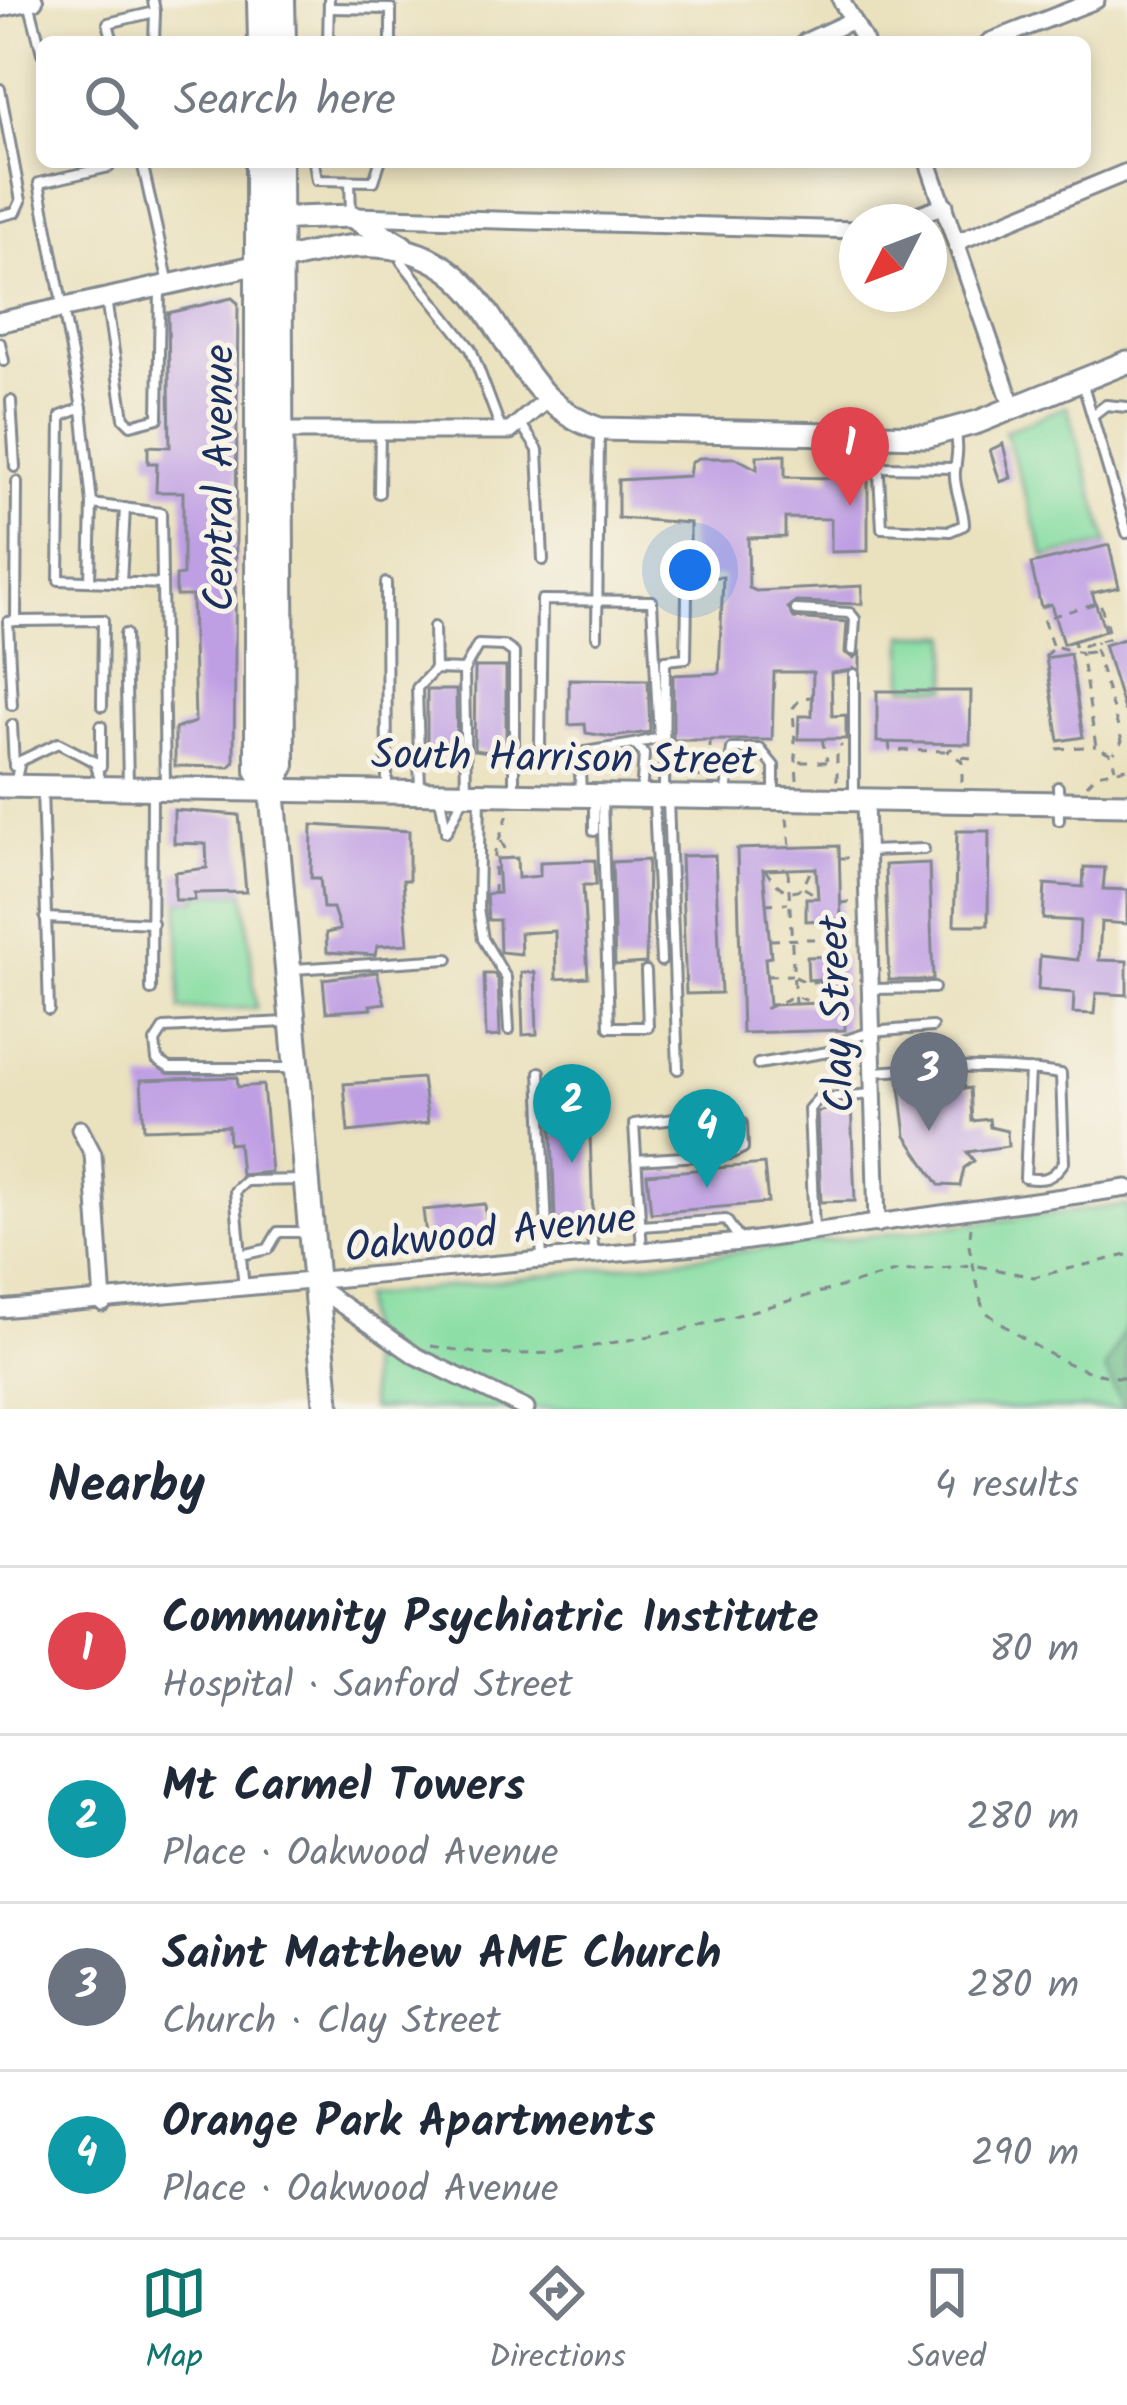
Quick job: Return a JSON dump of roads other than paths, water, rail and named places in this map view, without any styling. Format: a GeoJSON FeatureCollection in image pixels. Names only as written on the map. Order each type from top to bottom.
{"type":"FeatureCollection","features":[{"type":"Feature","properties":{"kind":"main road"},"geometry":{"type":"LineString","coordinates":[[260,0],[261,36]]}},
{"type":"Feature","properties":{"kind":"main road"},"geometry":{"type":"LineString","coordinates":[[282,0],[283,36]]}},
{"type":"Feature","properties":{"kind":"main road","name":"Central Avenue"},"geometry":{"type":"LineString","coordinates":[[259,168],[267,263],[259,773],[272,789]]}},
{"type":"Feature","properties":{"kind":"main road","name":"Central Avenue"},"geometry":{"type":"LineString","coordinates":[[266,220],[278,168]]}},
{"type":"Feature","properties":{"kind":"main road"},"geometry":{"type":"LineString","coordinates":[[266,220],[351,216],[467,283],[546,400],[575,422],[600,429],[877,438],[955,429],[1127,362]]}},
{"type":"Feature","properties":{"kind":"main road"},"geometry":{"type":"LineString","coordinates":[[267,263],[342,247],[407,250]]}},
{"type":"Feature","properties":{"kind":"main road","name":"Central Avenue"},"geometry":{"type":"LineString","coordinates":[[267,263],[280,431],[282,765],[272,789],[327,1409]]}},
{"type":"Feature","properties":{"kind":"main road","name":"South Harrison Street"},"geometry":{"type":"LineString","coordinates":[[10,781],[42,787],[101,778],[128,788],[473,793],[537,802],[592,796],[780,805],[859,801],[1026,808],[1059,803],[1127,804]]}},
{"type":"Feature","properties":{"kind":"street"},"geometry":{"type":"LineString","coordinates":[[0,7],[31,0]]}},
{"type":"Feature","properties":{"kind":"street"},"geometry":{"type":"LineString","coordinates":[[841,0],[862,36]]}},
{"type":"Feature","properties":{"kind":"street"},"geometry":{"type":"LineString","coordinates":[[1004,36],[1096,0]]}},
{"type":"Feature","properties":{"kind":"street"},"geometry":{"type":"LineString","coordinates":[[818,36],[853,20]]}},
{"type":"Feature","properties":{"kind":"street"},"geometry":{"type":"LineString","coordinates":[[930,168],[945,204]]}},
{"type":"Feature","properties":{"kind":"street"},"geometry":{"type":"LineString","coordinates":[[957,242],[1127,172]]}},
{"type":"Feature","properties":{"kind":"street"},"geometry":{"type":"LineString","coordinates":[[947,211],[1013,408]]}},
{"type":"Feature","properties":{"kind":"street"},"geometry":{"type":"LineString","coordinates":[[351,216],[839,230]]}},
{"type":"Feature","properties":{"kind":"street"},"geometry":{"type":"LineString","coordinates":[[0,322],[267,263]]}},
{"type":"Feature","properties":{"kind":"street"},"geometry":{"type":"LineString","coordinates":[[280,431],[501,430],[520,422],[546,400]]}},
{"type":"Feature","properties":{"kind":"street","name":"Clay Street"},"geometry":{"type":"LineString","coordinates":[[859,801],[866,851],[877,1224]]}},
{"type":"Feature","properties":{"kind":"street"},"geometry":{"type":"LineString","coordinates":[[80,1129],[93,1154],[104,1303]]}},
{"type":"Feature","properties":{"kind":"street","name":"Oakwood Avenue"},"geometry":{"type":"LineString","coordinates":[[0,1310],[740,1242],[1127,1188]]}},
{"type":"Feature","properties":{"kind":"street"},"geometry":{"type":"LineString","coordinates":[[313,1284],[416,1356],[526,1409]]}},
{"type":"Feature","properties":{"kind":"lane"},"geometry":{"type":"LineString","coordinates":[[31,0],[39,36]]}},
{"type":"Feature","properties":{"kind":"lane"},"geometry":{"type":"LineString","coordinates":[[153,0],[154,36]]}},
{"type":"Feature","properties":{"kind":"lane"},"geometry":{"type":"LineString","coordinates":[[328,36],[329,4],[392,4],[392,36]]}},
{"type":"Feature","properties":{"kind":"lane"},"geometry":{"type":"LineString","coordinates":[[111,36],[108,23],[155,12]]}},
{"type":"Feature","properties":{"kind":"lane"},"geometry":{"type":"LineString","coordinates":[[0,89],[21,201],[16,212],[0,216]]}},
{"type":"Feature","properties":{"kind":"lane"},"geometry":{"type":"LineString","coordinates":[[90,581],[92,504],[82,407],[39,183],[105,168]]}},
{"type":"Feature","properties":{"kind":"lane"},"geometry":{"type":"LineString","coordinates":[[106,299],[124,418],[131,425],[154,422],[165,286],[143,168]]}},
{"type":"Feature","properties":{"kind":"lane"},"geometry":{"type":"LineString","coordinates":[[315,168],[317,180],[350,181],[379,178],[380,168]]}},
{"type":"Feature","properties":{"kind":"lane"},"geometry":{"type":"LineString","coordinates":[[350,181],[351,216]]}},
{"type":"Feature","properties":{"kind":"lane"},"geometry":{"type":"LineString","coordinates":[[407,250],[402,262],[410,279],[471,349],[501,430]]}},
{"type":"Feature","properties":{"kind":"lane"},"geometry":{"type":"LineString","coordinates":[[0,343],[4,361]]}},
{"type":"Feature","properties":{"kind":"lane"},"geometry":{"type":"LineString","coordinates":[[1082,380],[1127,533]]}},
{"type":"Feature","properties":{"kind":"lane"},"geometry":{"type":"LineString","coordinates":[[11,401],[15,467]]}},
{"type":"Feature","properties":{"kind":"lane"},"geometry":{"type":"LineString","coordinates":[[1092,416],[1106,405],[1127,407]]}},
{"type":"Feature","properties":{"kind":"lane"},"geometry":{"type":"LineString","coordinates":[[82,407],[61,416],[59,580],[162,584]]}},
{"type":"Feature","properties":{"kind":"lane"},"geometry":{"type":"LineString","coordinates":[[520,422],[538,450],[543,560]]}},
{"type":"Feature","properties":{"kind":"lane"},"geometry":{"type":"LineString","coordinates":[[597,636],[600,429]]}},
{"type":"Feature","properties":{"kind":"lane"},"geometry":{"type":"LineString","coordinates":[[877,438],[879,523],[886,531],[959,530],[964,516],[955,468],[960,450],[955,429]]}},
{"type":"Feature","properties":{"kind":"lane"},"geometry":{"type":"LineString","coordinates":[[379,493],[380,431]]}},
{"type":"Feature","properties":{"kind":"lane"},"geometry":{"type":"LineString","coordinates":[[877,467],[955,468]]}},
{"type":"Feature","properties":{"kind":"lane"},"geometry":{"type":"LineString","coordinates":[[16,621],[17,482]]}},
{"type":"Feature","properties":{"kind":"lane"},"geometry":{"type":"LineString","coordinates":[[92,504],[161,514],[152,990]]}},
{"type":"Feature","properties":{"kind":"lane"},"geometry":{"type":"LineString","coordinates":[[121,583],[125,508]]}},
{"type":"Feature","properties":{"kind":"lane"},"geometry":{"type":"LineString","coordinates":[[386,583],[387,791]]}},
{"type":"Feature","properties":{"kind":"lane"},"geometry":{"type":"LineString","coordinates":[[661,962],[657,798],[665,760],[665,660],[686,658],[687,594]]}},
{"type":"Feature","properties":{"kind":"lane"},"geometry":{"type":"LineString","coordinates":[[540,745],[542,600],[652,602],[658,738],[579,753],[592,796],[609,1028],[648,1027],[646,971]]}},
{"type":"Feature","properties":{"kind":"lane"},"geometry":{"type":"LineString","coordinates":[[796,610],[850,614],[855,619],[854,650]]}},
{"type":"Feature","properties":{"kind":"lane"},"geometry":{"type":"LineString","coordinates":[[12,705],[8,622],[103,620],[102,706]]}},
{"type":"Feature","properties":{"kind":"lane"},"geometry":{"type":"LineString","coordinates":[[434,627],[434,669],[417,688],[429,792],[446,832],[473,793]]}},
{"type":"Feature","properties":{"kind":"lane"},"geometry":{"type":"LineString","coordinates":[[125,634],[128,788]]}},
{"type":"Feature","properties":{"kind":"lane"},"geometry":{"type":"LineString","coordinates":[[509,1030],[506,978],[483,939],[478,908],[464,670],[478,645],[504,646],[514,653],[511,800]]}},
{"type":"Feature","properties":{"kind":"lane"},"geometry":{"type":"LineString","coordinates":[[434,669],[464,670]]}},
{"type":"Feature","properties":{"kind":"lane"},"geometry":{"type":"LineString","coordinates":[[854,674],[859,801]]}},
{"type":"Feature","properties":{"kind":"lane"},"geometry":{"type":"LineString","coordinates":[[10,781],[12,725]]}},
{"type":"Feature","properties":{"kind":"lane"},"geometry":{"type":"LineString","coordinates":[[101,725],[101,778]]}},
{"type":"Feature","properties":{"kind":"lane"},"geometry":{"type":"LineString","coordinates":[[10,781],[20,760],[58,743],[101,778]]}},
{"type":"Feature","properties":{"kind":"lane"},"geometry":{"type":"LineString","coordinates":[[634,744],[644,754],[657,798],[678,1069]]}},
{"type":"Feature","properties":{"kind":"lane"},"geometry":{"type":"LineString","coordinates":[[725,800],[732,749],[760,749],[774,766],[780,805]]}},
{"type":"Feature","properties":{"kind":"lane"},"geometry":{"type":"LineString","coordinates":[[42,787],[49,1010]]}},
{"type":"Feature","properties":{"kind":"lane"},"geometry":{"type":"LineString","coordinates":[[592,796],[593,831]]}},
{"type":"Feature","properties":{"kind":"lane"},"geometry":{"type":"LineString","coordinates":[[866,851],[924,849]]}},
{"type":"Feature","properties":{"kind":"lane"},"geometry":{"type":"LineString","coordinates":[[45,918],[152,923]]}},
{"type":"Feature","properties":{"kind":"lane"},"geometry":{"type":"LineString","coordinates":[[289,969],[448,959]]}},
{"type":"Feature","properties":{"kind":"lane"},"geometry":{"type":"LineString","coordinates":[[870,989],[934,988]]}},
{"type":"Feature","properties":{"kind":"lane"},"geometry":{"type":"LineString","coordinates":[[295,1069],[170,1068],[158,1060],[154,1042],[164,1028],[297,1035]]}},
{"type":"Feature","properties":{"kind":"lane"},"geometry":{"type":"LineString","coordinates":[[758,1064],[834,1051],[843,1041],[871,1032],[932,1028]]}},
{"type":"Feature","properties":{"kind":"lane"},"geometry":{"type":"LineString","coordinates":[[872,1072],[968,1065],[1060,1074],[1064,1162],[1051,1179],[1025,1178]]}},
{"type":"Feature","properties":{"kind":"lane"},"geometry":{"type":"LineString","coordinates":[[1022,1201],[1030,1070]]}},
{"type":"Feature","properties":{"kind":"lane"},"geometry":{"type":"LineString","coordinates":[[540,1072],[547,1231],[541,1241],[542,1262]]}},
{"type":"Feature","properties":{"kind":"lane"},"geometry":{"type":"LineString","coordinates":[[815,1232],[809,1109],[818,1099],[872,1094]]}},
{"type":"Feature","properties":{"kind":"lane"},"geometry":{"type":"LineString","coordinates":[[636,1160],[739,1151],[742,1123],[732,1112],[634,1124],[636,1160],[643,1252]]}},
{"type":"Feature","properties":{"kind":"lane"},"geometry":{"type":"LineString","coordinates":[[244,1290],[238,1187],[246,1181],[305,1180]]}},
{"type":"Feature","properties":{"kind":"lane"},"geometry":{"type":"LineString","coordinates":[[641,1226],[726,1220],[740,1242]]}},
{"type":"Feature","properties":{"kind":"lane"},"geometry":{"type":"LineString","coordinates":[[547,1231],[585,1229],[592,1237],[594,1256]]}},
{"type":"Feature","properties":{"kind":"lane"},"geometry":{"type":"LineString","coordinates":[[241,1255],[268,1249],[278,1232],[310,1232]]}},
{"type":"Feature","properties":{"kind":"place","name":"Community Psychiatric Institute"},"geometry":{"type":"Point","coordinates":[850,506]}},
{"type":"Feature","properties":{"kind":"place","name":"Saint Matthew AME Church"},"geometry":{"type":"Point","coordinates":[929,1131]}},
{"type":"Feature","properties":{"kind":"place","name":"Mt Carmel Towers"},"geometry":{"type":"Point","coordinates":[572,1163]}},
{"type":"Feature","properties":{"kind":"place","name":"Orange Park Apartments"},"geometry":{"type":"Point","coordinates":[707,1188]}}]}
